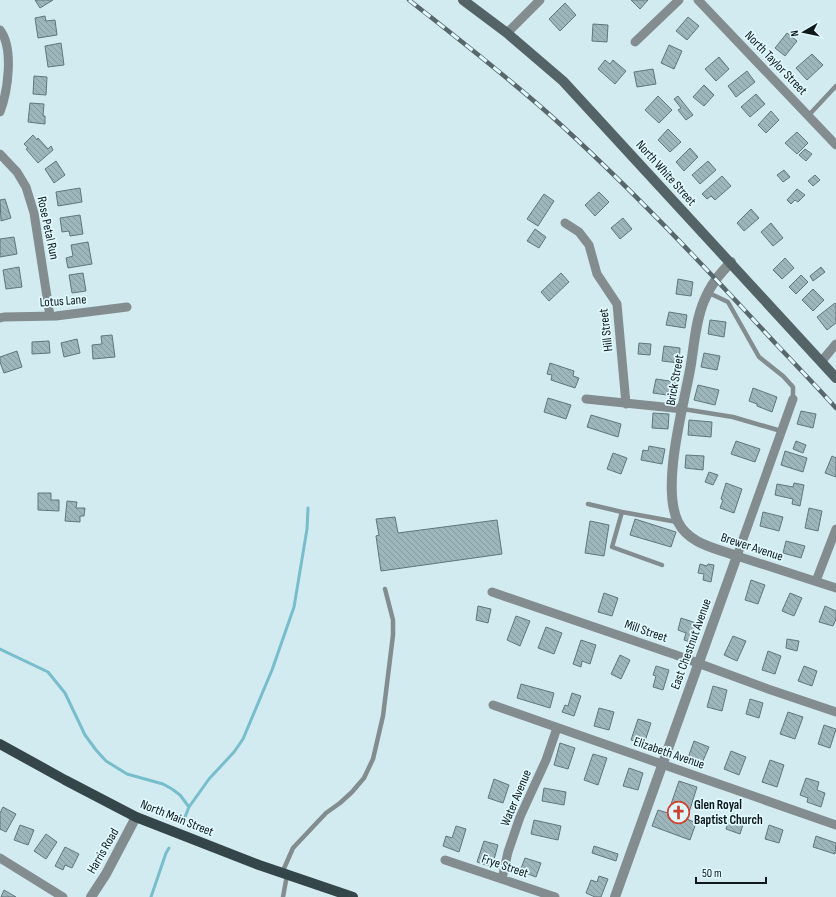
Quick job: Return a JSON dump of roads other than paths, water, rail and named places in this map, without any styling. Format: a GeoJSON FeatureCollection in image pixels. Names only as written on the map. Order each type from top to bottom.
{"type":"FeatureCollection","features":[{"type":"Feature","properties":{"kind":"main road","name":"North White Street"},"geometry":{"type":"LineString","coordinates":[[463,0],[507,33],[563,81],[836,378]]}},
{"type":"Feature","properties":{"kind":"main road","name":"North Main Street"},"geometry":{"type":"LineString","coordinates":[[0,744],[136,817],[285,874],[353,897]]}},
{"type":"Feature","properties":{"kind":"street"},"geometry":{"type":"LineString","coordinates":[[507,33],[540,0]]}},
{"type":"Feature","properties":{"kind":"street"},"geometry":{"type":"LineString","coordinates":[[635,42],[679,0]]}},
{"type":"Feature","properties":{"kind":"street","name":"North Taylor Street"},"geometry":{"type":"LineString","coordinates":[[698,0],[836,145]]}},
{"type":"Feature","properties":{"kind":"street"},"geometry":{"type":"LineString","coordinates":[[0,30],[6,47],[8,71],[6,94],[0,112]]}},
{"type":"Feature","properties":{"kind":"street","name":"Rose Petal Run"},"geometry":{"type":"LineString","coordinates":[[0,154],[17,172],[26,187],[34,213],[50,316]]}},
{"type":"Feature","properties":{"kind":"street","name":"Hill Street"},"geometry":{"type":"LineString","coordinates":[[565,223],[578,232],[589,245],[597,274],[617,304],[626,404]]}},
{"type":"Feature","properties":{"kind":"street","name":"Brick Street"},"geometry":{"type":"LineString","coordinates":[[674,512],[672,475],[675,448],[698,325],[707,292],[715,278],[731,262]]}},
{"type":"Feature","properties":{"kind":"street","name":"Lotus Lane"},"geometry":{"type":"LineString","coordinates":[[0,318],[76,314],[127,307]]}},
{"type":"Feature","properties":{"kind":"street"},"geometry":{"type":"LineString","coordinates":[[821,362],[836,344]]}},
{"type":"Feature","properties":{"kind":"street"},"geometry":{"type":"LineString","coordinates":[[586,399],[682,409]]}},
{"type":"Feature","properties":{"kind":"street","name":"East Chestnut Avenue"},"geometry":{"type":"LineString","coordinates":[[614,897],[793,399]]}},
{"type":"Feature","properties":{"kind":"street","name":"Brewer Avenue"},"geometry":{"type":"LineString","coordinates":[[674,512],[679,523],[690,536],[702,544],[836,588]]}},
{"type":"Feature","properties":{"kind":"street"},"geometry":{"type":"LineString","coordinates":[[816,581],[836,529]]}},
{"type":"Feature","properties":{"kind":"street","name":"Mill Street"},"geometry":{"type":"LineString","coordinates":[[492,592],[836,712]]}},
{"type":"Feature","properties":{"kind":"street","name":"Elizabeth Avenue"},"geometry":{"type":"LineString","coordinates":[[493,705],[836,825]]}},
{"type":"Feature","properties":{"kind":"street","name":"Water Avenue"},"geometry":{"type":"LineString","coordinates":[[502,879],[508,852],[518,824],[546,760],[557,728]]}},
{"type":"Feature","properties":{"kind":"street","name":"Harris Road"},"geometry":{"type":"LineString","coordinates":[[91,897],[106,874],[136,817]]}},
{"type":"Feature","properties":{"kind":"street"},"geometry":{"type":"LineString","coordinates":[[0,858],[63,897]]}},
{"type":"Feature","properties":{"kind":"street","name":"Frye Street"},"geometry":{"type":"LineString","coordinates":[[445,860],[555,897]]}},
{"type":"Feature","properties":{"kind":"lane"},"geometry":{"type":"LineString","coordinates":[[808,116],[836,86]]}},
{"type":"Feature","properties":{"kind":"lane"},"geometry":{"type":"LineString","coordinates":[[707,292],[728,302],[759,357],[783,376],[793,387],[793,399]]}},
{"type":"Feature","properties":{"kind":"lane"},"geometry":{"type":"LineString","coordinates":[[682,409],[733,417],[781,431]]}},
{"type":"Feature","properties":{"kind":"lane"},"geometry":{"type":"LineString","coordinates":[[588,504],[679,523]]}},
{"type":"Feature","properties":{"kind":"lane"},"geometry":{"type":"LineString","coordinates":[[622,512],[612,547],[662,565]]}},
{"type":"Feature","properties":{"kind":"lane"},"geometry":{"type":"LineString","coordinates":[[283,897],[285,874],[293,848],[326,813],[340,804],[352,792],[364,778],[373,759],[382,716],[393,635],[393,620],[385,589]]}},
{"type":"Feature","properties":{"kind":"waterway"},"geometry":{"type":"LineString","coordinates":[[183,822],[189,807],[209,779],[234,752],[243,739],[272,670],[294,607],[307,529],[308,508]]}},
{"type":"Feature","properties":{"kind":"waterway"},"geometry":{"type":"LineString","coordinates":[[0,649],[48,672],[65,693],[85,735],[106,761],[127,774],[163,784],[180,795],[189,807]]}},
{"type":"Feature","properties":{"kind":"waterway"},"geometry":{"type":"LineString","coordinates":[[151,897],[169,848]]}},
{"type":"Feature","properties":{"kind":"railway"},"geometry":{"type":"LineString","coordinates":[[409,0],[533,100],[580,142],[694,256],[836,408]]}},
{"type":"Feature","properties":{"kind":"place","name":"Glen Royal Baptist Church"},"geometry":{"type":"Point","coordinates":[679,812]}}]}
